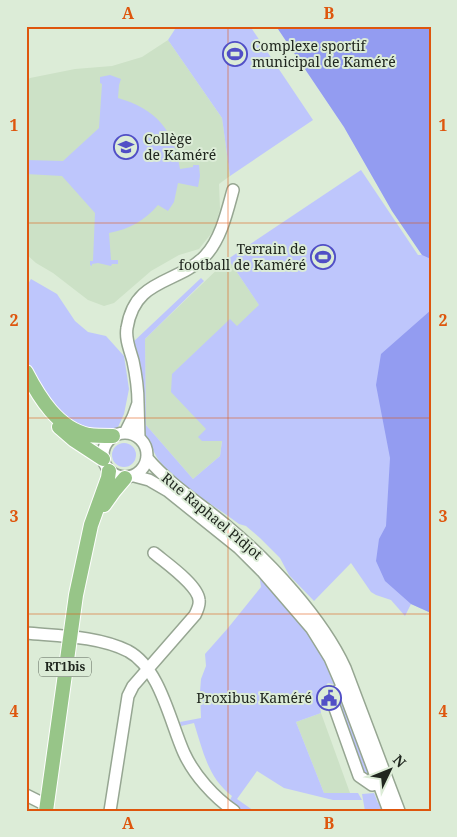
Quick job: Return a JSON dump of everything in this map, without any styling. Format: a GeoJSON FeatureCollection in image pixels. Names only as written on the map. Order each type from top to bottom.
{"type":"FeatureCollection","features":[{"type":"Feature","properties":{"kind":"main road"},"geometry":{"type":"LineString","coordinates":[[26,372],[40,399],[68,426],[88,435],[119,435]]}},
{"type":"Feature","properties":{"kind":"main road"},"geometry":{"type":"LineString","coordinates":[[26,383],[36,401],[62,430],[106,465]]}},
{"type":"Feature","properties":{"kind":"main road","name":"RT1bis"},"geometry":{"type":"LineString","coordinates":[[46,808],[76,596],[91,525],[108,478],[106,465]]}},
{"type":"Feature","properties":{"kind":"main road","name":"RT1bis"},"geometry":{"type":"LineString","coordinates":[[91,525],[114,491],[129,477]]}},
{"type":"Feature","properties":{"kind":"street"},"geometry":{"type":"LineString","coordinates":[[138,403],[133,417],[119,435],[104,446],[106,465],[119,477],[129,477],[143,469],[147,458],[146,447],[139,438],[138,403],[136,379],[126,336],[131,310],[138,299],[146,292],[171,276],[193,266],[205,255],[224,222],[233,190]]}},
{"type":"Feature","properties":{"kind":"street"},"geometry":{"type":"LineString","coordinates":[[119,435],[139,438]]}},
{"type":"Feature","properties":{"kind":"street","name":"Rue Raphael Pidjot"},"geometry":{"type":"LineString","coordinates":[[147,458],[168,480],[228,527],[265,560],[321,627],[336,650],[347,687],[399,811]]}},
{"type":"Feature","properties":{"kind":"street","name":"Rue Raphael Pidjot"},"geometry":{"type":"LineString","coordinates":[[129,477],[149,480],[168,491],[239,548],[262,571],[312,629],[347,687]]}},
{"type":"Feature","properties":{"kind":"street"},"geometry":{"type":"LineString","coordinates":[[110,811],[128,696],[133,686],[195,615],[200,602],[198,594],[191,585],[154,553]]}},
{"type":"Feature","properties":{"kind":"street"},"geometry":{"type":"LineString","coordinates":[[26,632],[89,639],[111,644],[129,652],[142,662],[165,698],[185,754],[202,781],[232,810]]}},
{"type":"Feature","properties":{"kind":"street"},"geometry":{"type":"LineString","coordinates":[[347,687],[339,688],[335,693],[333,703],[359,776],[372,785],[378,783],[389,811]]}},
{"type":"Feature","properties":{"kind":"street"},"geometry":{"type":"LineString","coordinates":[[26,795],[46,808]]}},
{"type":"Feature","properties":{"kind":"shaded area"},"geometry":{"type":"Polygon","coordinates":[[[177,26],[250,26],[313,120],[230,176],[222,118],[168,40],[177,26]]]}},
{"type":"Feature","properties":{"kind":"shaded area"},"geometry":{"type":"Polygon","coordinates":[[[276,26],[431,26],[431,613],[411,604],[405,616],[391,600],[371,592],[351,563],[314,601],[289,575],[280,558],[260,538],[246,526],[239,524],[198,495],[170,472],[158,460],[143,433],[131,344],[201,278],[204,281],[145,339],[146,425],[193,479],[220,456],[222,441],[202,441],[198,437],[206,429],[171,392],[172,374],[230,319],[237,326],[259,305],[228,259],[361,170],[418,255],[422,255],[392,211],[344,127],[276,26]]]}},
{"type":"Feature","properties":{"kind":"shaded area"},"geometry":{"type":"Polygon","coordinates":[[[276,26],[431,26],[431,259],[422,255],[392,211],[344,127],[276,26]]]}},
{"type":"Feature","properties":{"kind":"shaded area","name":"Collège de Kaméré"},"geometry":{"type":"Polygon","coordinates":[[[168,40],[222,118],[230,176],[219,184],[220,209],[214,230],[199,249],[179,255],[151,271],[114,303],[104,306],[88,300],[26,254],[26,81],[30,78],[75,69],[112,66],[142,57],[168,40]]]}},
{"type":"Feature","properties":{"kind":"shaded area"},"geometry":{"type":"Polygon","coordinates":[[[110,75],[121,79],[118,98],[143,108],[153,115],[168,132],[180,169],[199,165],[200,176],[198,187],[178,183],[174,202],[168,211],[158,205],[136,224],[109,233],[111,260],[118,260],[118,264],[112,264],[111,266],[98,263],[92,264],[92,266],[90,261],[93,261],[95,213],[62,176],[26,174],[26,160],[63,161],[99,128],[102,84],[100,83],[100,77],[110,75]]]}},
{"type":"Feature","properties":{"kind":"shaded area"},"geometry":{"type":"Polygon","coordinates":[[[228,259],[285,343],[224,424],[220,456],[193,479],[146,425],[145,339],[228,259]]]}},
{"type":"Feature","properties":{"kind":"shaded area"},"geometry":{"type":"Polygon","coordinates":[[[31,279],[57,294],[75,321],[88,332],[106,336],[124,356],[129,389],[124,414],[118,427],[104,433],[79,427],[60,413],[39,388],[26,363],[26,283],[28,284],[31,279]]]}},
{"type":"Feature","properties":{"kind":"shaded area"},"geometry":{"type":"Polygon","coordinates":[[[431,310],[431,613],[411,604],[385,581],[376,561],[379,539],[386,526],[390,458],[376,385],[381,354],[431,310]]]}},
{"type":"Feature","properties":{"kind":"shaded area"},"geometry":{"type":"Polygon","coordinates":[[[119,443],[129,443],[136,450],[136,460],[129,467],[119,467],[112,460],[112,450],[119,443]]]}},
{"type":"Feature","properties":{"kind":"shaded area"},"geometry":{"type":"Polygon","coordinates":[[[259,573],[311,633],[338,683],[336,688],[333,684],[328,683],[318,694],[321,713],[296,722],[324,793],[358,793],[362,800],[333,800],[284,788],[257,771],[237,799],[254,811],[242,811],[229,802],[232,796],[217,781],[207,763],[194,723],[181,726],[180,722],[201,718],[200,692],[201,679],[206,666],[205,654],[261,587],[259,573]]]}},
{"type":"Feature","properties":{"kind":"shaded area"},"geometry":{"type":"Polygon","coordinates":[[[342,696],[371,777],[369,779],[336,699],[342,696]]]}},
{"type":"Feature","properties":{"kind":"shaded area"},"geometry":{"type":"Polygon","coordinates":[[[321,713],[350,793],[324,793],[296,722],[321,713]]]}},
{"type":"Feature","properties":{"kind":"shaded area"},"geometry":{"type":"Polygon","coordinates":[[[374,793],[378,803],[383,802],[386,811],[365,811],[362,794],[374,793]]]}},
{"type":"Feature","properties":{"kind":"place","name":"Complexe sportif municipal de Kaméré"},"geometry":{"type":"Point","coordinates":[235,54]}},
{"type":"Feature","properties":{"kind":"place","name":"Collège de Kaméré"},"geometry":{"type":"Point","coordinates":[126,147]}},
{"type":"Feature","properties":{"kind":"place","name":"Terrain de football de Kaméré"},"geometry":{"type":"Point","coordinates":[323,257]}},
{"type":"Feature","properties":{"kind":"place","name":"Proxibus Kaméré"},"geometry":{"type":"Point","coordinates":[329,698]}}]}
